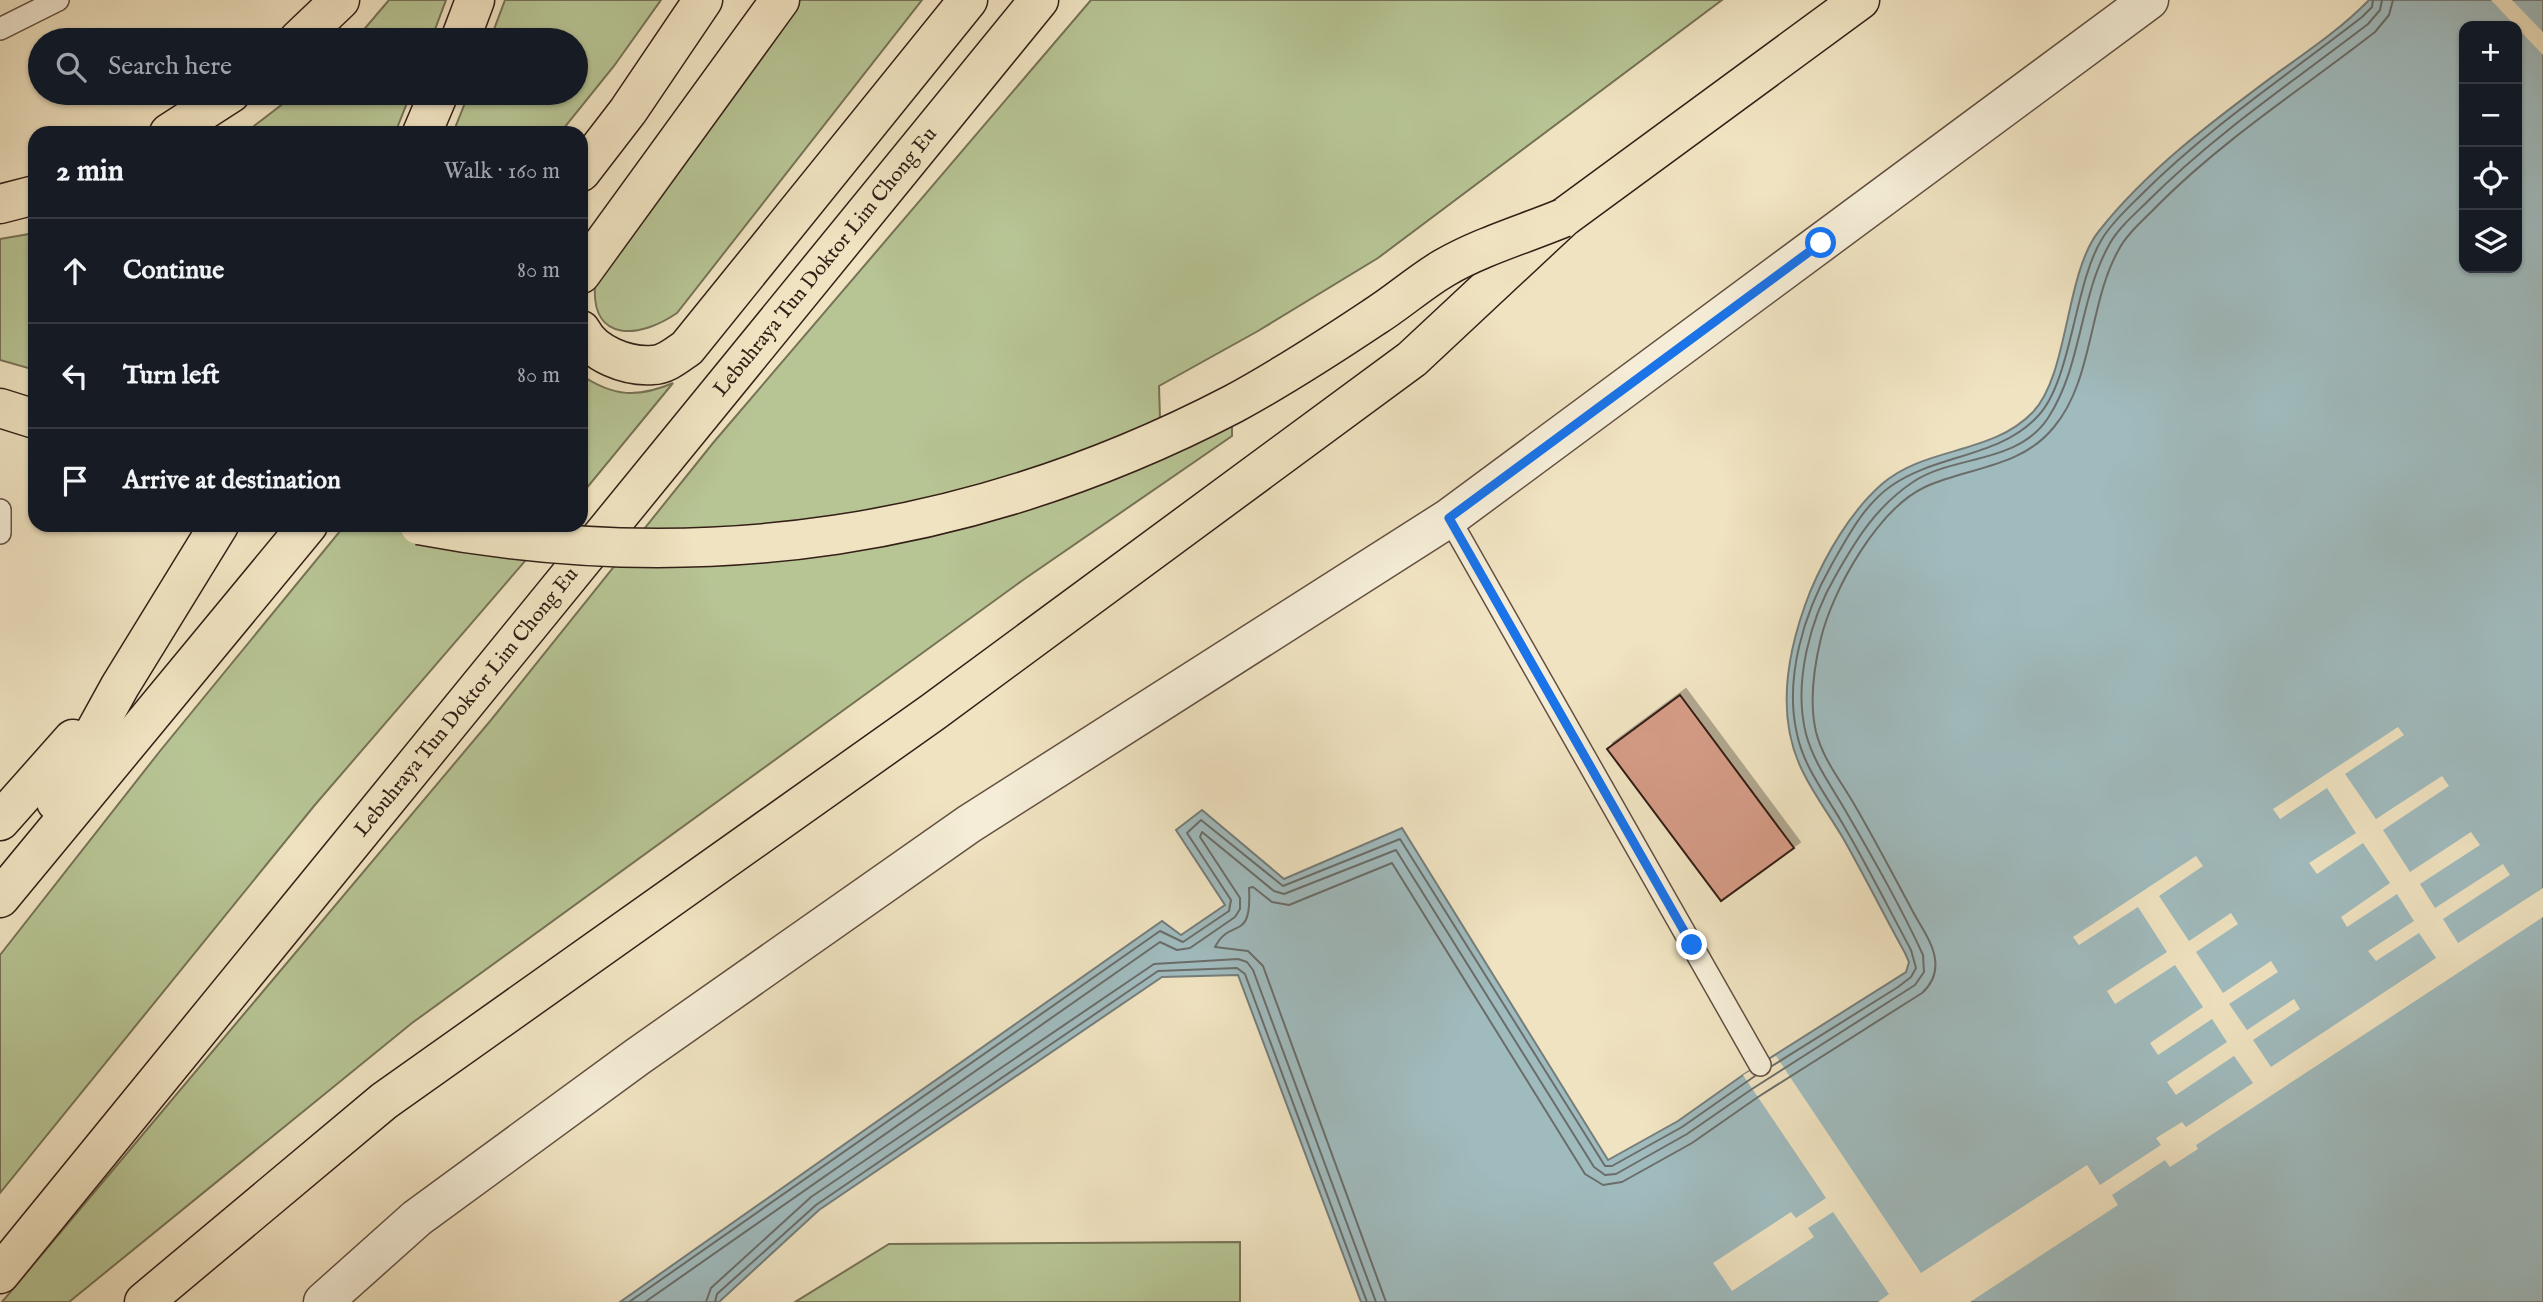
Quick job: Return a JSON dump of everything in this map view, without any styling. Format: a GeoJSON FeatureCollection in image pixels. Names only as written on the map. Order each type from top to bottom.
{"type":"FeatureCollection","features":[{"type":"Feature","properties":{"kind":"highway"},"geometry":{"type":"LineString","coordinates":[[311,28],[340,0]]}},
{"type":"Feature","properties":{"kind":"highway"},"geometry":{"type":"LineString","coordinates":[[464,28],[475,0]]}},
{"type":"Feature","properties":{"kind":"highway"},"geometry":{"type":"LineString","coordinates":[[588,163],[628,111],[704,0]]}},
{"type":"Feature","properties":{"kind":"highway"},"geometry":{"type":"LineString","coordinates":[[588,265],[780,0]]}},
{"type":"Feature","properties":{"kind":"highway"},"geometry":{"type":"LineString","coordinates":[[588,342],[609,356],[654,366],[687,348],[968,0]]}},
{"type":"Feature","properties":{"kind":"highway","name":"Lebuhraya Tun Doktor Lim Chong Eu"},"geometry":{"type":"LineString","coordinates":[[0,1274],[1039,0]]}},
{"type":"Feature","properties":{"kind":"highway"},"geometry":{"type":"LineString","coordinates":[[144,1302],[384,1101],[933,712],[1412,359],[1563,218],[1860,0]]}},
{"type":"Feature","properties":{"kind":"highway"},"geometry":{"type":"LineString","coordinates":[[180,126],[212,105]]}},
{"type":"Feature","properties":{"kind":"highway"},"geometry":{"type":"LineString","coordinates":[[425,126],[434,105]]}},
{"type":"Feature","properties":{"kind":"highway"},"geometry":{"type":"LineString","coordinates":[[0,204],[28,197]]}},
{"type":"Feature","properties":{"kind":"highway"},"geometry":{"type":"LineString","coordinates":[[473,532],[581,546],[685,546],[842,536],[970,509],[1093,469],[1164,438],[1283,374],[1375,317],[1445,267],[1563,218]]}},
{"type":"Feature","properties":{"kind":"highway"},"geometry":{"type":"LineString","coordinates":[[0,408],[28,417]]}},
{"type":"Feature","properties":{"kind":"highway"},"geometry":{"type":"LineString","coordinates":[[6,890],[120,687],[215,532]]}},
{"type":"Feature","properties":{"kind":"highway"},"geometry":{"type":"LineString","coordinates":[[6,890],[302,532]]}},
{"type":"Feature","properties":{"kind":"highway"},"geometry":{"type":"LineString","coordinates":[[0,821],[120,687]]}},
{"type":"Feature","properties":{"kind":"street"},"geometry":{"type":"LineString","coordinates":[[323,1302],[417,1218],[637,1057],[969,824],[1449,518],[2149,0]]}},
{"type":"Feature","properties":{"kind":"lane"},"geometry":{"type":"LineString","coordinates":[[0,29],[34,5],[58,0]]}},
{"type":"Feature","properties":{"kind":"lane"},"geometry":{"type":"LineString","coordinates":[[0,510],[0,533]]}},
{"type":"Feature","properties":{"kind":"lane"},"geometry":{"type":"LineString","coordinates":[[1449,518],[1760,1065]]}},
{"type":"Feature","properties":{"kind":"green space"},"geometry":{"type":"Polygon","coordinates":[[[389,0],[446,0],[436,28],[365,28],[389,0]]]}},
{"type":"Feature","properties":{"kind":"green space"},"geometry":{"type":"Polygon","coordinates":[[[505,0],[661,0],[588,98],[588,28],[494,28],[505,0]]]}},
{"type":"Feature","properties":{"kind":"green space"},"geometry":{"type":"Polygon","coordinates":[[[800,0],[922,0],[677,313],[634,331],[610,326],[601,318],[596,304],[595,285],[800,0]]]}},
{"type":"Feature","properties":{"kind":"green space"},"geometry":{"type":"Polygon","coordinates":[[[1091,0],[1722,0],[1378,258],[1258,331],[1159,386],[1161,451],[1232,426],[1232,436],[1023,580],[412,1023],[69,1302],[2,1302],[491,720],[713,443],[1091,0]]]}},
{"type":"Feature","properties":{"kind":"green space"},"geometry":{"type":"Polygon","coordinates":[[[281,105],[406,105],[398,126],[254,126],[281,105]]]}},
{"type":"Feature","properties":{"kind":"green space"},"geometry":{"type":"Polygon","coordinates":[[[464,105],[583,105],[566,126],[456,126],[464,105]]]}},
{"type":"Feature","properties":{"kind":"green space"},"geometry":{"type":"Polygon","coordinates":[[[28,234],[28,368],[0,360],[0,239],[28,234]]]}},
{"type":"Feature","properties":{"kind":"green space"},"geometry":{"type":"Polygon","coordinates":[[[588,379],[604,388],[626,393],[648,391],[673,383],[588,486],[588,379]]]}},
{"type":"Feature","properties":{"kind":"green space"},"geometry":{"type":"Polygon","coordinates":[[[339,532],[550,532],[314,806],[0,1193],[0,955],[160,751],[339,532]]]}},
{"type":"Feature","properties":{"kind":"green space"},"geometry":{"type":"Polygon","coordinates":[[[1240,1242],[1240,1302],[795,1302],[889,1244],[1240,1242]]]}},
{"type":"Feature","properties":{"kind":"water"},"geometry":{"type":"Polygon","coordinates":[[[2369,0],[2543,0],[2543,1302],[1361,1302],[1238,975],[1162,977],[819,1210],[719,1302],[620,1302],[1162,921],[1181,935],[1225,905],[1176,830],[1202,810],[1284,879],[1402,828],[1608,1160],[1678,1121],[1743,1075],[1906,972],[1909,962],[1905,953],[1843,838],[1804,774],[1789,729],[1787,683],[1791,659],[1802,614],[1816,578],[1850,520],[1882,484],[1918,463],[1998,436],[2017,426],[2033,412],[2045,395],[2054,374],[2079,272],[2099,231],[2138,187],[2182,147],[2324,39],[2369,0]]]}},
{"type":"Feature","properties":{"kind":"pier"},"geometry":{"type":"Polygon","coordinates":[[[2491,0],[2512,0],[2543,32],[2543,55],[2522,33],[2522,21],[2511,21],[2491,0]]]}},
{"type":"Feature","properties":{"kind":"pier"},"geometry":{"type":"Polygon","coordinates":[[[2398,727],[2404,735],[2345,774],[2376,819],[2442,776],[2449,786],[2383,830],[2410,872],[2471,832],[2480,845],[2420,884],[2435,908],[2503,864],[2510,875],[2443,919],[2458,943],[2543,888],[2543,917],[2196,1145],[2198,1149],[2170,1167],[2165,1160],[2112,1195],[2118,1205],[1970,1302],[1878,1302],[1889,1294],[1833,1212],[1808,1228],[1814,1237],[1732,1291],[1713,1263],[1791,1212],[1796,1218],[1826,1198],[1743,1075],[1776,1056],[1921,1273],[2087,1165],[2100,1185],[2161,1145],[2156,1138],[2182,1122],[2186,1127],[2253,1083],[2234,1056],[2176,1095],[2167,1082],[2227,1042],[2212,1019],[2158,1055],[2150,1043],[2203,1007],[2175,965],[2115,1004],[2107,991],[2167,952],[2138,907],[2079,945],[2073,937],[2196,856],[2203,866],[2159,896],[2189,941],[2231,913],[2238,924],[2196,952],[2223,993],[2271,961],[2278,972],[2229,1004],[2247,1030],[2294,999],[2300,1009],[2253,1040],[2271,1067],[2436,958],[2419,933],[2376,961],[2368,951],[2414,921],[2397,894],[2347,927],[2341,917],[2390,883],[2363,843],[2317,874],[2309,863],[2356,833],[2327,788],[2280,819],[2273,809],[2398,727]]]}},
{"type":"Feature","properties":{"kind":"building"},"geometry":{"type":"Polygon","coordinates":[[[1680,695],[1794,848],[1721,901],[1607,749],[1680,695]]]}},
{"type":"Feature","properties":{"kind":"route"},"geometry":{"type":"LineString","coordinates":[[1692,945],[1449,518],[1821,243]]}}]}
